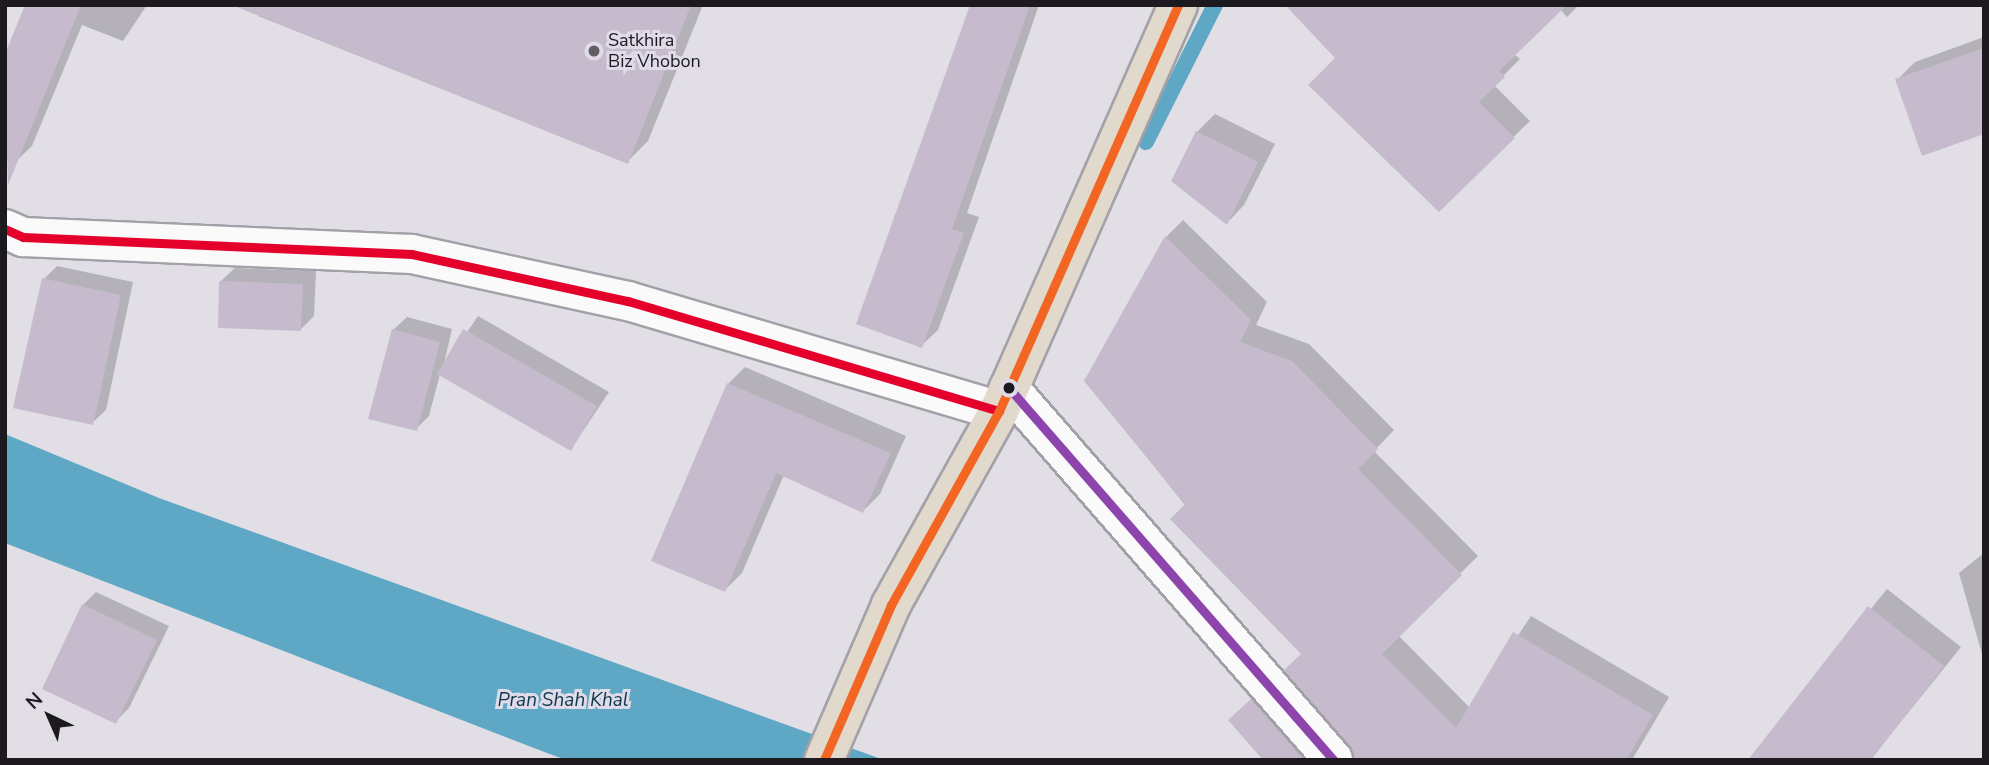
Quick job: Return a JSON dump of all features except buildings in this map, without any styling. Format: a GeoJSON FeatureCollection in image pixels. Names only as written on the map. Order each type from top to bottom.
{"type":"FeatureCollection","features":[{"type":"Feature","properties":{"kind":"highway"},"geometry":{"type":"LineString","coordinates":[[824,760],[891,605],[1004,400],[1178,5]]}},
{"type":"Feature","properties":{"kind":"street"},"geometry":{"type":"LineString","coordinates":[[5,229],[23,237],[412,254],[628,301],[1004,400],[1333,760]]}},
{"type":"Feature","properties":{"kind":"water","name":"Pran Shah Khal"},"geometry":{"type":"Polygon","coordinates":[[[5,434],[159,498],[884,760],[566,760],[547,753],[5,543],[5,434]]]}},
{"type":"Feature","properties":{"kind":"waterway"},"geometry":{"type":"LineString","coordinates":[[1146,142],[1215,5]]}},
{"type":"Feature","properties":{"kind":"transit line"},"geometry":{"type":"LineString","coordinates":[[824,760],[891,605],[999,411],[1178,5]]}},
{"type":"Feature","properties":{"kind":"transit line"},"geometry":{"type":"LineString","coordinates":[[5,229],[23,237],[412,254],[628,301],[999,411]]}},
{"type":"Feature","properties":{"kind":"transit line"},"geometry":{"type":"LineString","coordinates":[[1009,388],[1333,760]]}},
{"type":"Feature","properties":{"kind":"place","name":"Satkhira Biz Vhobon"},"geometry":{"type":"Point","coordinates":[594,51]}}]}
